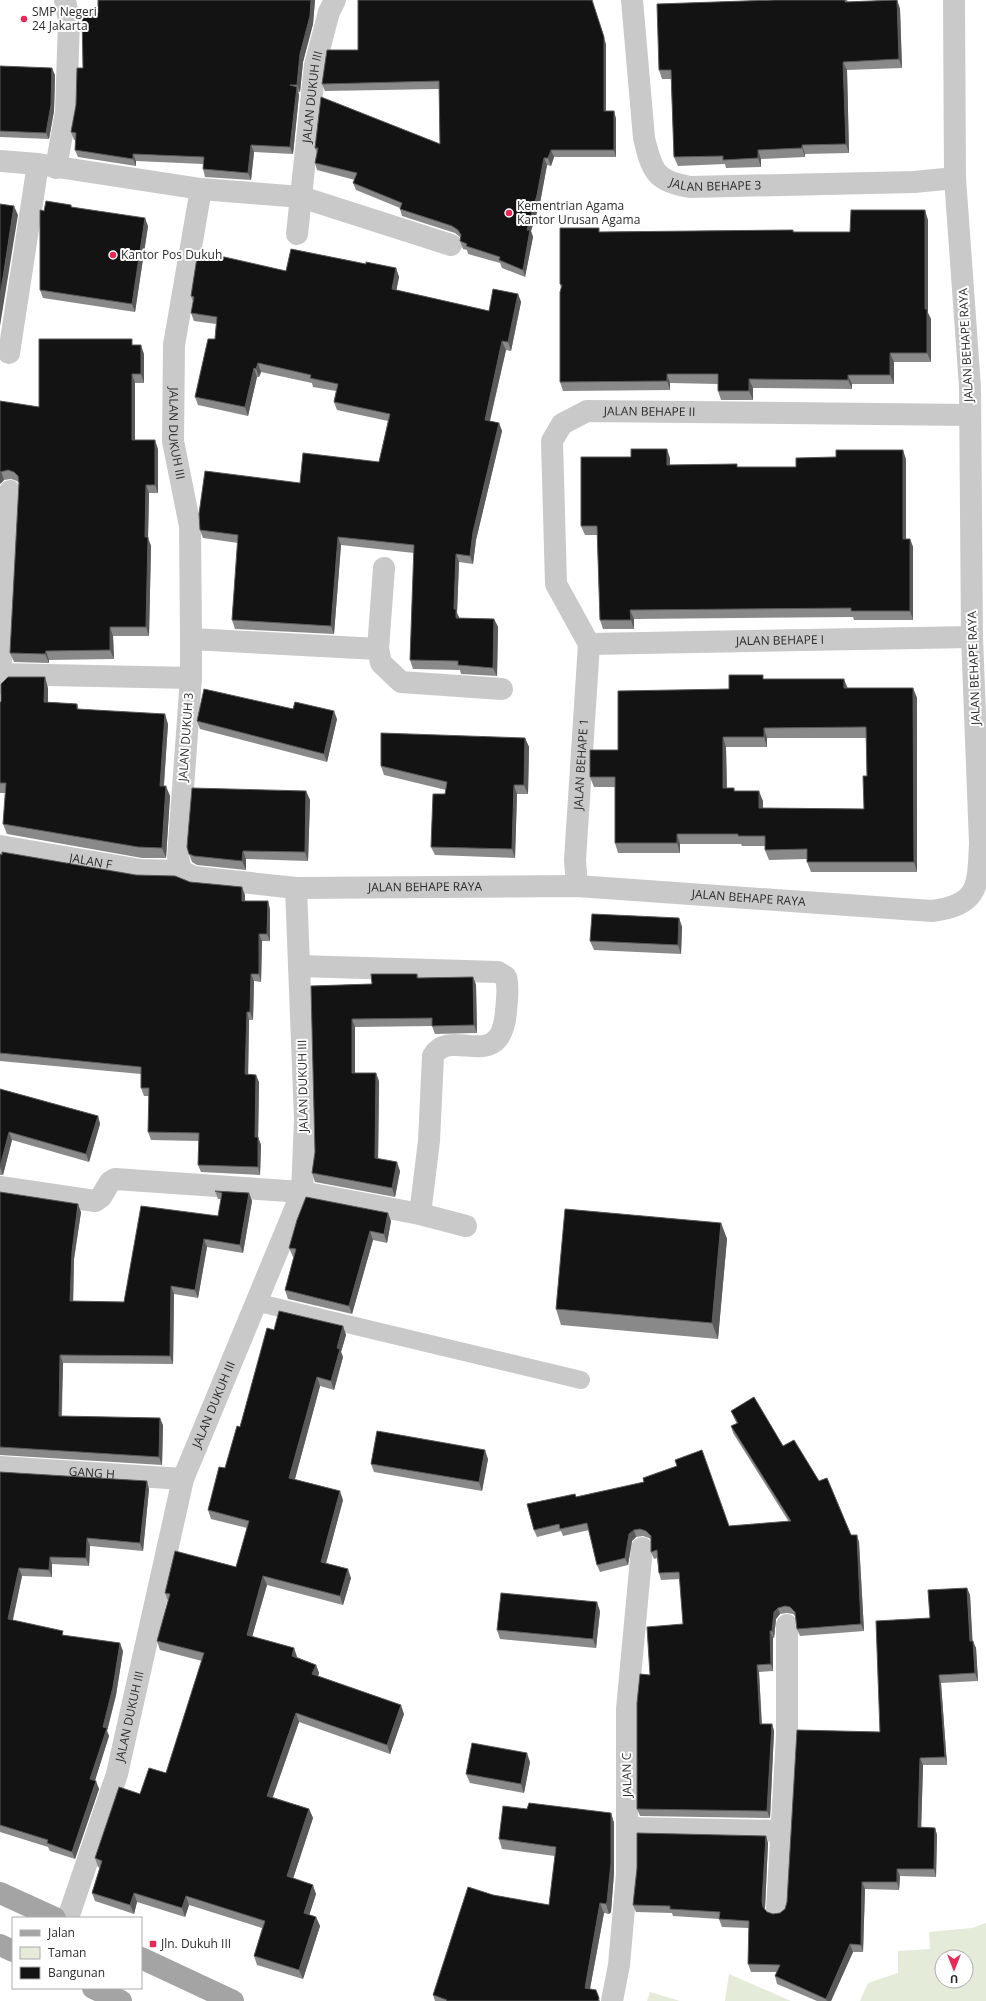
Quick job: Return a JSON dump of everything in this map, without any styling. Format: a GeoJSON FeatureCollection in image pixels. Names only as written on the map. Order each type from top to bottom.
{"type":"FeatureCollection","features":[{"type":"Feature","properties":{"kind":"main road"},"geometry":{"type":"LineString","coordinates":[[0,1893],[54,1917]]}},
{"type":"Feature","properties":{"kind":"main road"},"geometry":{"type":"LineString","coordinates":[[0,1945],[12,1951]]}},
{"type":"Feature","properties":{"kind":"main road"},"geometry":{"type":"LineString","coordinates":[[142,1958],[233,2001]]}},
{"type":"Feature","properties":{"kind":"main road"},"geometry":{"type":"LineString","coordinates":[[95,1989],[121,2001]]}},
{"type":"Feature","properties":{"kind":"street"},"geometry":{"type":"LineString","coordinates":[[8,352],[47,166],[66,112],[69,20],[65,0]]}},
{"type":"Feature","properties":{"kind":"street","name":"JALAN DUKUH III"},"geometry":{"type":"LineString","coordinates":[[297,234],[315,65],[328,12],[335,0]]}},
{"type":"Feature","properties":{"kind":"street","name":"JALAN BEHAPE 3"},"geometry":{"type":"LineString","coordinates":[[632,0],[644,138],[648,157],[659,177],[672,184],[690,187],[914,182],[955,178]]}},
{"type":"Feature","properties":{"kind":"street","name":"JALAN BEHAPE RAYA"},"geometry":{"type":"LineString","coordinates":[[296,888],[577,886],[932,911],[952,909],[965,900],[976,887],[979,876],[980,843],[972,638],[970,415],[978,387],[955,178],[954,0]]}},
{"type":"Feature","properties":{"kind":"street"},"geometry":{"type":"LineString","coordinates":[[0,161],[47,166],[201,189],[301,197],[451,245]]}},
{"type":"Feature","properties":{"kind":"street","name":"JALAN DUKUH III"},"geometry":{"type":"LineString","coordinates":[[191,678],[190,526],[173,441],[174,345],[201,189]]}},
{"type":"Feature","properties":{"kind":"street","name":"JALAN BEHAPE II"},"geometry":{"type":"LineString","coordinates":[[589,644],[556,584],[552,441],[562,424],[587,411],[970,415]]}},
{"type":"Feature","properties":{"kind":"street"},"geometry":{"type":"LineString","coordinates":[[0,677],[10,491]]}},
{"type":"Feature","properties":{"kind":"street"},"geometry":{"type":"LineString","coordinates":[[384,568],[378,649],[381,663],[401,682],[502,689]]}},
{"type":"Feature","properties":{"kind":"street","name":"JALAN BEHAPE I"},"geometry":{"type":"LineString","coordinates":[[589,644],[972,638]]}},
{"type":"Feature","properties":{"kind":"street"},"geometry":{"type":"LineString","coordinates":[[191,639],[378,649]]}},
{"type":"Feature","properties":{"kind":"street","name":"JALAN BEHAPE 1"},"geometry":{"type":"LineString","coordinates":[[577,886],[575,860],[589,644]]}},
{"type":"Feature","properties":{"kind":"street","name":"JALAN DUKUH 3"},"geometry":{"type":"LineString","coordinates":[[0,677],[191,678],[178,856],[181,871]]}},
{"type":"Feature","properties":{"kind":"street","name":"JALAN F"},"geometry":{"type":"LineString","coordinates":[[0,846],[140,870],[181,871]]}},
{"type":"Feature","properties":{"kind":"street"},"geometry":{"type":"LineString","coordinates":[[181,871],[194,877],[296,888]]}},
{"type":"Feature","properties":{"kind":"street","name":"JALAN DUKUH III"},"geometry":{"type":"LineString","coordinates":[[68,1917],[117,1774],[183,1479],[255,1302],[302,1192],[305,1119],[296,888]]}},
{"type":"Feature","properties":{"kind":"street"},"geometry":{"type":"LineString","coordinates":[[300,966],[498,972],[506,977],[509,985],[505,1028],[500,1037],[493,1043],[484,1046],[444,1046],[437,1050],[433,1056],[429,1141],[420,1214]]}},
{"type":"Feature","properties":{"kind":"street"},"geometry":{"type":"LineString","coordinates":[[0,1187],[95,1201],[99,1200],[110,1182],[115,1180],[302,1192],[420,1214],[466,1226]]}},
{"type":"Feature","properties":{"kind":"street","name":"GANG H"},"geometry":{"type":"LineString","coordinates":[[0,1467],[183,1479]]}},
{"type":"Feature","properties":{"kind":"street","name":"JALAN C"},"geometry":{"type":"LineString","coordinates":[[612,2001],[620,1965],[627,1874],[627,1709],[642,1548]]}},
{"type":"Feature","properties":{"kind":"street"},"geometry":{"type":"LineString","coordinates":[[777,1909],[787,1735],[787,1625]]}},
{"type":"Feature","properties":{"kind":"street"},"geometry":{"type":"LineString","coordinates":[[628,1828],[782,1831]]}},
{"type":"Feature","properties":{"kind":"lane"},"geometry":{"type":"LineString","coordinates":[[255,1302],[581,1380]]}},
{"type":"Feature","properties":{"kind":"green space"},"geometry":{"type":"Polygon","coordinates":[[[986,1923],[986,2001],[860,2001],[868,1983],[898,1973],[898,1951],[930,1949],[929,1932],[972,1928],[986,1923]]]}},
{"type":"Feature","properties":{"kind":"green space"},"geometry":{"type":"Polygon","coordinates":[[[729,1974],[791,2001],[725,2001],[729,1974]]]}},
{"type":"Feature","properties":{"kind":"green space"},"geometry":{"type":"Polygon","coordinates":[[[650,1992],[680,2001],[647,2001],[650,1992]]]}},
{"type":"Feature","properties":{"kind":"building"},"geometry":{"type":"Polygon","coordinates":[[[98,0],[311,0],[310,16],[300,54],[297,85],[290,85],[297,87],[290,147],[251,145],[248,173],[203,169],[204,157],[133,154],[133,159],[75,150],[76,133],[71,132],[76,105],[77,68],[83,68],[82,14],[98,13],[98,0]]]}},
{"type":"Feature","properties":{"kind":"building"},"geometry":{"type":"Polygon","coordinates":[[[358,0],[592,0],[604,37],[604,111],[614,111],[614,150],[551,150],[548,158],[544,158],[537,195],[527,230],[530,230],[523,270],[499,260],[500,257],[466,246],[467,244],[460,241],[461,235],[458,230],[452,226],[400,209],[402,203],[353,183],[357,173],[315,163],[318,148],[315,148],[321,97],[440,144],[439,81],[322,84],[327,50],[358,50],[358,0]]]}},
{"type":"Feature","properties":{"kind":"building"},"geometry":{"type":"Polygon","coordinates":[[[775,0],[845,0],[845,2],[897,0],[899,59],[843,62],[846,144],[802,145],[802,148],[758,150],[758,158],[723,160],[723,156],[674,157],[671,70],[659,70],[657,4],[775,0]]]}},
{"type":"Feature","properties":{"kind":"building"},"geometry":{"type":"Polygon","coordinates":[[[0,66],[52,68],[51,105],[46,133],[0,131],[0,66]]]}},
{"type":"Feature","properties":{"kind":"building"},"geometry":{"type":"Polygon","coordinates":[[[46,201],[71,205],[71,207],[145,218],[132,304],[40,290],[40,210],[44,211],[46,201]]]}},
{"type":"Feature","properties":{"kind":"building"},"geometry":{"type":"Polygon","coordinates":[[[0,204],[14,206],[0,297],[0,204]]]}},
{"type":"Feature","properties":{"kind":"building"},"geometry":{"type":"Polygon","coordinates":[[[851,210],[925,210],[925,309],[927,309],[927,353],[890,353],[890,375],[848,375],[848,380],[749,379],[749,391],[718,391],[718,374],[667,374],[667,381],[560,382],[560,292],[562,285],[560,284],[560,228],[599,228],[599,232],[793,230],[793,232],[850,232],[851,210]]]}},
{"type":"Feature","properties":{"kind":"building"},"geometry":{"type":"Polygon","coordinates":[[[291,249],[366,264],[366,262],[396,268],[392,289],[489,311],[493,289],[518,294],[508,342],[502,341],[485,420],[499,423],[473,532],[470,556],[456,554],[454,609],[456,609],[456,618],[494,619],[493,668],[458,665],[458,661],[410,660],[414,545],[338,537],[331,626],[232,620],[238,535],[200,530],[199,514],[205,471],[300,483],[303,453],[379,462],[390,414],[334,402],[338,384],[310,378],[311,375],[258,363],[256,369],[254,368],[245,407],[195,397],[208,339],[215,339],[217,317],[191,313],[194,297],[191,296],[198,251],[286,271],[291,249]]]}},
{"type":"Feature","properties":{"kind":"building"},"geometry":{"type":"Polygon","coordinates":[[[39,339],[132,339],[132,345],[141,345],[141,374],[132,374],[132,440],[155,440],[155,485],[146,485],[145,537],[148,537],[146,627],[110,627],[110,650],[46,651],[45,654],[10,653],[19,483],[18,476],[14,472],[8,470],[0,472],[0,401],[39,407],[39,339]]]}},
{"type":"Feature","properties":{"kind":"building"},"geometry":{"type":"Polygon","coordinates":[[[631,449],[667,449],[667,465],[737,464],[737,467],[796,467],[796,458],[836,457],[836,450],[903,450],[903,539],[910,539],[910,611],[851,611],[851,608],[630,610],[631,620],[600,620],[597,526],[581,526],[581,457],[631,457],[631,449]]]}},
{"type":"Feature","properties":{"kind":"building"},"geometry":{"type":"Polygon","coordinates":[[[729,675],[763,675],[763,679],[844,679],[844,688],[913,688],[914,862],[807,862],[807,849],[765,850],[765,836],[738,836],[738,834],[677,834],[677,843],[615,843],[615,777],[590,777],[590,750],[618,750],[618,691],[729,689],[729,675]],[[866,727],[764,728],[764,737],[723,737],[723,788],[734,788],[734,791],[759,791],[759,808],[864,809],[863,776],[867,776],[866,727]]]}},
{"type":"Feature","properties":{"kind":"building"},"geometry":{"type":"Polygon","coordinates":[[[8,677],[45,677],[44,702],[77,704],[77,709],[165,714],[160,786],[166,786],[162,848],[138,847],[3,824],[6,783],[0,783],[0,702],[1,684],[8,677]]]}},
{"type":"Feature","properties":{"kind":"building"},"geometry":{"type":"Polygon","coordinates":[[[204,689],[293,709],[295,702],[334,711],[324,754],[197,721],[204,689]]]}},
{"type":"Feature","properties":{"kind":"building"},"geometry":{"type":"Polygon","coordinates":[[[381,733],[525,738],[524,785],[514,785],[512,849],[431,847],[433,794],[445,794],[447,782],[381,766],[381,733]]]}},
{"type":"Feature","properties":{"kind":"building"},"geometry":{"type":"Polygon","coordinates":[[[192,788],[306,791],[305,852],[243,851],[242,861],[194,856],[189,854],[187,847],[192,788]]]}},
{"type":"Feature","properties":{"kind":"building"},"geometry":{"type":"Polygon","coordinates":[[[2,852],[136,875],[175,876],[190,882],[242,887],[242,901],[268,901],[267,934],[259,934],[259,974],[251,974],[250,1012],[247,1012],[245,1074],[256,1075],[255,1137],[258,1137],[258,1167],[198,1165],[199,1133],[148,1132],[149,1088],[141,1088],[141,1067],[0,1053],[0,854],[2,855],[2,852]]]}},
{"type":"Feature","properties":{"kind":"building"},"geometry":{"type":"Polygon","coordinates":[[[592,914],[679,918],[678,945],[590,941],[592,914]]]}},
{"type":"Feature","properties":{"kind":"building"},"geometry":{"type":"Polygon","coordinates":[[[371,974],[417,974],[417,978],[473,977],[474,1025],[432,1026],[432,1018],[352,1019],[352,1073],[376,1073],[375,1158],[397,1162],[392,1188],[312,1173],[315,1152],[311,986],[372,984],[371,974]]]}},
{"type":"Feature","properties":{"kind":"building"},"geometry":{"type":"Polygon","coordinates":[[[0,1089],[98,1116],[86,1154],[9,1132],[0,1167],[0,1089]]]}},
{"type":"Feature","properties":{"kind":"building"},"geometry":{"type":"Polygon","coordinates":[[[215,1191],[249,1193],[240,1245],[204,1239],[195,1290],[171,1286],[170,1356],[60,1355],[59,1416],[160,1418],[159,1457],[0,1447],[0,1192],[78,1204],[72,1252],[70,1301],[124,1302],[141,1206],[218,1216],[222,1193],[215,1191]]]}},
{"type":"Feature","properties":{"kind":"building"},"geometry":{"type":"Polygon","coordinates":[[[306,1197],[388,1213],[384,1234],[370,1231],[349,1306],[285,1290],[296,1249],[289,1248],[297,1220],[306,1197]]]}},
{"type":"Feature","properties":{"kind":"building"},"geometry":{"type":"Polygon","coordinates":[[[565,1209],[721,1223],[712,1323],[556,1309],[565,1209]]]}},
{"type":"Feature","properties":{"kind":"building"},"geometry":{"type":"Polygon","coordinates":[[[279,1311],[343,1326],[337,1348],[340,1349],[331,1381],[317,1377],[289,1478],[340,1491],[321,1562],[348,1569],[340,1596],[263,1576],[247,1635],[294,1648],[292,1656],[316,1665],[312,1674],[401,1705],[387,1745],[296,1713],[267,1796],[309,1809],[287,1876],[313,1885],[304,1913],[316,1917],[299,1970],[254,1956],[265,1921],[186,1896],[182,1908],[134,1893],[130,1905],[92,1893],[102,1861],[95,1858],[119,1787],[140,1794],[149,1768],[166,1773],[204,1653],[157,1641],[170,1594],[165,1593],[175,1551],[236,1567],[249,1521],[208,1510],[219,1467],[225,1468],[237,1426],[240,1427],[267,1328],[274,1330],[279,1311]]]}},
{"type":"Feature","properties":{"kind":"building"},"geometry":{"type":"Polygon","coordinates":[[[754,1397],[783,1446],[794,1440],[819,1481],[827,1478],[851,1535],[857,1535],[861,1624],[797,1629],[795,1612],[790,1607],[785,1606],[778,1608],[774,1612],[772,1631],[770,1631],[771,1664],[757,1665],[760,1724],[772,1724],[767,1811],[637,1809],[637,1703],[640,1674],[650,1675],[647,1627],[683,1624],[679,1572],[659,1573],[657,1550],[651,1552],[651,1536],[646,1531],[640,1529],[634,1530],[629,1534],[625,1558],[597,1565],[587,1523],[560,1529],[559,1524],[534,1530],[527,1504],[575,1494],[576,1497],[644,1482],[643,1478],[677,1466],[675,1460],[702,1450],[729,1526],[791,1521],[731,1426],[738,1423],[731,1411],[754,1397]]]}},
{"type":"Feature","properties":{"kind":"building"},"geometry":{"type":"Polygon","coordinates":[[[377,1431],[485,1450],[479,1482],[371,1464],[377,1431]]]}},
{"type":"Feature","properties":{"kind":"building"},"geometry":{"type":"Polygon","coordinates":[[[0,1472],[147,1481],[140,1543],[87,1538],[86,1558],[50,1557],[49,1570],[19,1568],[8,1619],[63,1631],[62,1635],[120,1643],[113,1687],[103,1727],[107,1728],[90,1779],[96,1781],[72,1852],[47,1843],[48,1840],[0,1825],[0,1472]]]}},
{"type":"Feature","properties":{"kind":"building"},"geometry":{"type":"Polygon","coordinates":[[[967,1588],[970,1641],[973,1641],[975,1673],[939,1675],[945,1757],[920,1758],[918,1827],[935,1828],[934,1869],[897,1869],[897,1882],[862,1882],[861,1945],[850,1944],[826,1999],[775,1976],[780,1965],[748,1964],[749,1921],[719,1919],[720,1912],[670,1909],[670,1906],[633,1905],[637,1868],[637,1833],[766,1836],[762,1901],[763,1907],[767,1912],[773,1914],[780,1913],[785,1909],[787,1902],[797,1730],[880,1732],[876,1621],[930,1618],[928,1590],[967,1588]]]}},
{"type":"Feature","properties":{"kind":"building"},"geometry":{"type":"Polygon","coordinates":[[[501,1593],[597,1602],[593,1639],[497,1630],[501,1593]]]}},
{"type":"Feature","properties":{"kind":"building"},"geometry":{"type":"Polygon","coordinates":[[[472,1743],[527,1753],[521,1784],[466,1774],[472,1743]]]}},
{"type":"Feature","properties":{"kind":"building"},"geometry":{"type":"Polygon","coordinates":[[[529,1803],[611,1813],[611,1863],[607,1902],[606,1904],[600,1903],[585,1988],[596,1990],[599,1998],[598,2001],[446,2001],[447,2000],[433,1995],[468,1887],[493,1895],[549,1905],[556,1847],[499,1839],[503,1806],[527,1809],[529,1803]]]}},
{"type":"Feature","properties":{"kind":"place","name":"SMP Negeri 24 Jakarta"},"geometry":{"type":"Point","coordinates":[24,19]}},
{"type":"Feature","properties":{"kind":"place","name":"Kementrian Agama Kantor Urusan Agama"},"geometry":{"type":"Point","coordinates":[509,213]}},
{"type":"Feature","properties":{"kind":"place","name":"Kantor Pos Dukuh"},"geometry":{"type":"Point","coordinates":[113,255]}},
{"type":"Feature","properties":{"kind":"place","name":"Jln. Dukuh III"},"geometry":{"type":"Point","coordinates":[153,1944]}}]}
